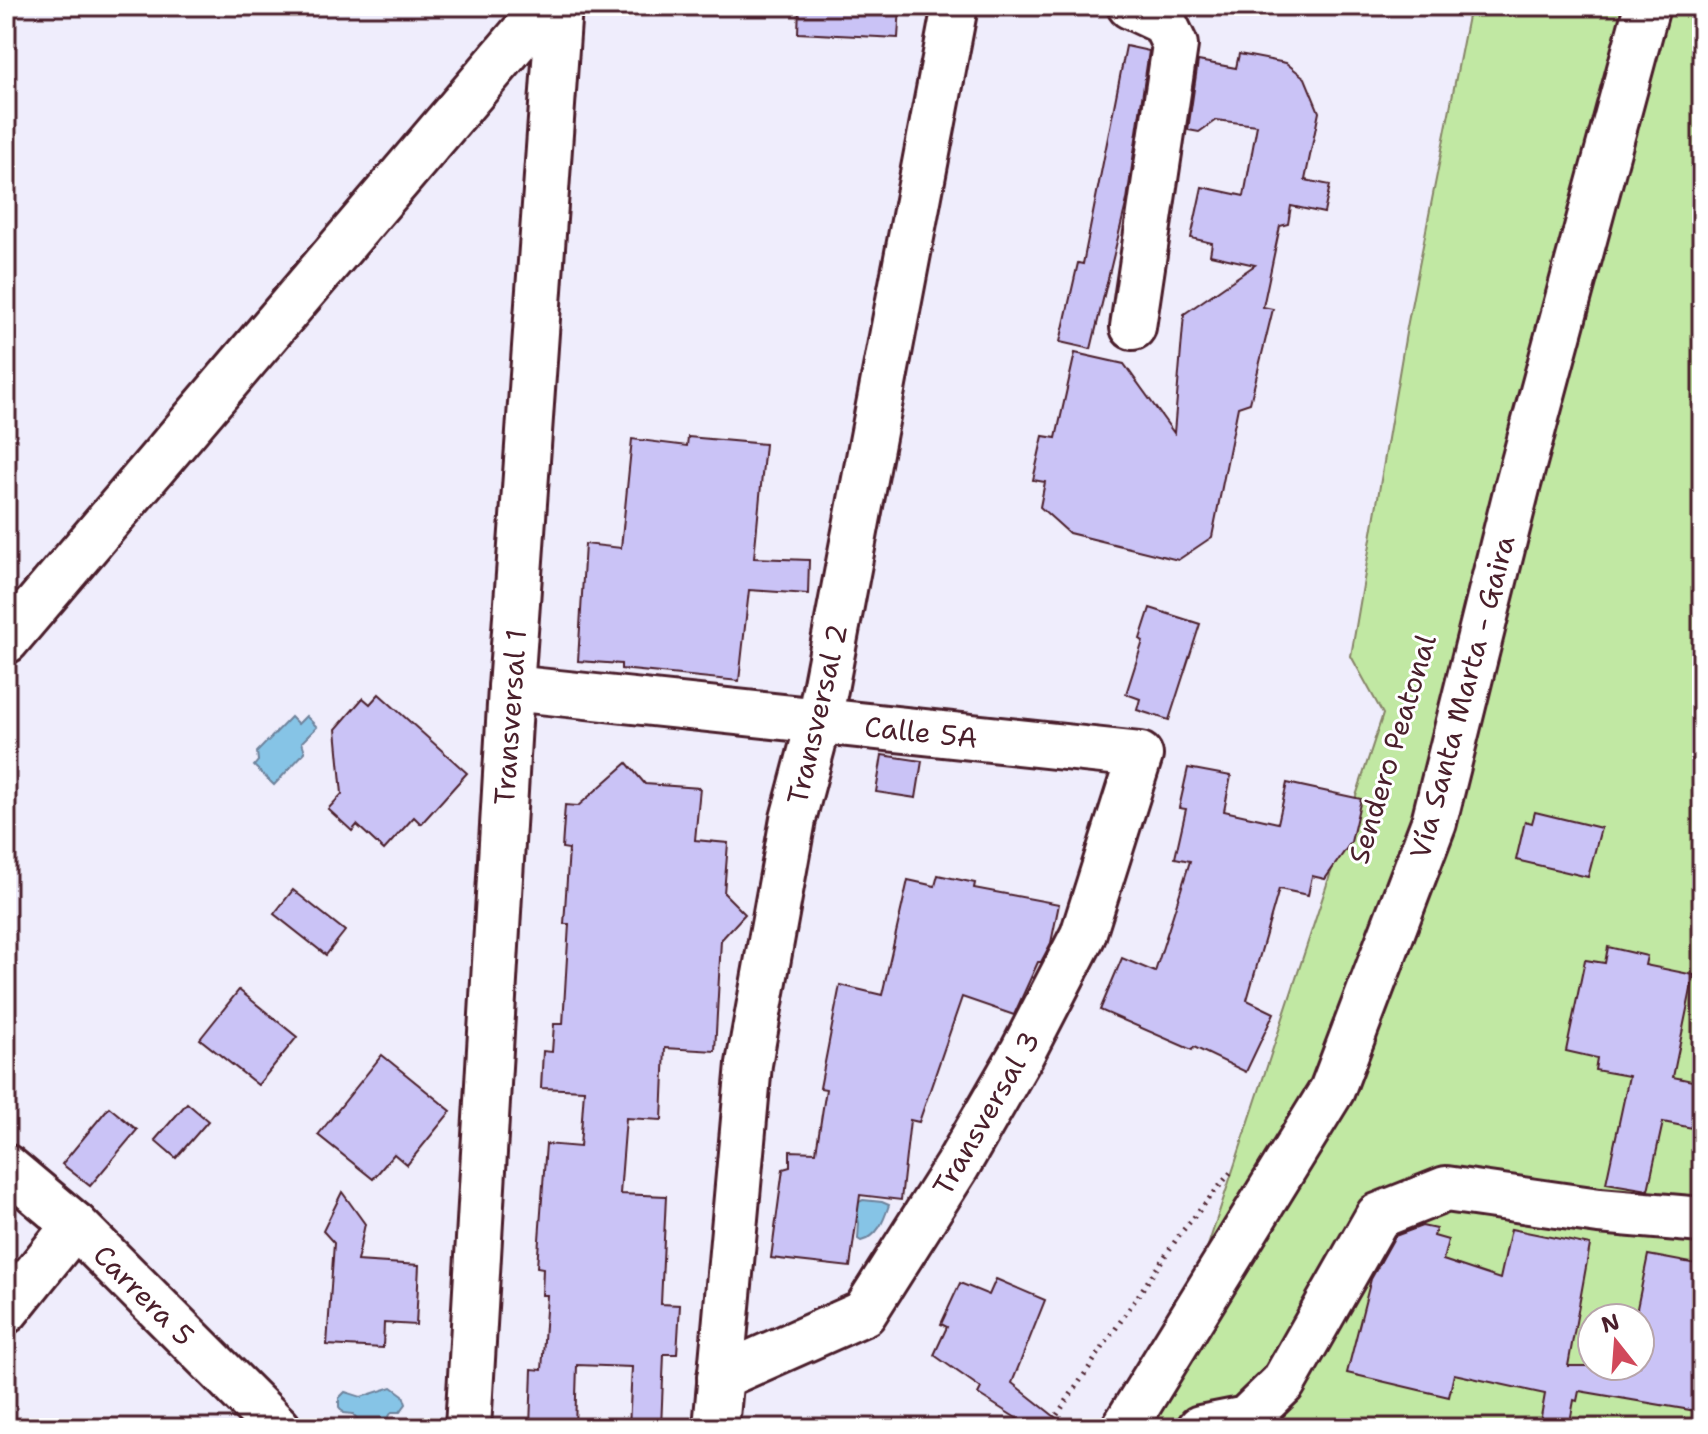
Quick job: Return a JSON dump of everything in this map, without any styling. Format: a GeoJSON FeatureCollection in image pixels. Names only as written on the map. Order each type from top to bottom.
{"type":"FeatureCollection","features":[{"type":"Feature","properties":{"kind":"street"},"geometry":{"type":"LineString","coordinates":[[6,641],[546,6]]}},
{"type":"Feature","properties":{"kind":"street","name":"Transversal 1"},"geometry":{"type":"LineString","coordinates":[[468,1428],[511,688],[559,6]]}},
{"type":"Feature","properties":{"kind":"street","name":"Transversal 2"},"geometry":{"type":"LineString","coordinates":[[716,1428],[749,1064],[793,819],[819,721],[955,6]]}},
{"type":"Feature","properties":{"kind":"street"},"geometry":{"type":"LineString","coordinates":[[1130,6],[1164,22],[1175,45],[1133,327]]}},
{"type":"Feature","properties":{"kind":"street","name":"Vía Santa Marta - Gaira"},"geometry":{"type":"LineString","coordinates":[[1124,1428],[1332,1090],[1434,822],[1517,488],[1647,6]]}},
{"type":"Feature","properties":{"kind":"street","name":"Calle 5A"},"geometry":{"type":"LineString","coordinates":[[511,688],[1140,755]]}},
{"type":"Feature","properties":{"kind":"street","name":"Transversal 3"},"geometry":{"type":"LineString","coordinates":[[720,1377],[864,1313],[986,1116],[1083,935],[1140,755]]}},
{"type":"Feature","properties":{"kind":"street","name":"Carrera 5"},"geometry":{"type":"LineString","coordinates":[[6,1167],[75,1225],[278,1428]]}},
{"type":"Feature","properties":{"kind":"street"},"geometry":{"type":"LineString","coordinates":[[1200,1428],[1246,1419],[1283,1383],[1378,1216],[1446,1189],[1599,1211],[1702,1220]]}},
{"type":"Feature","properties":{"kind":"street"},"geometry":{"type":"LineString","coordinates":[[6,1311],[75,1225]]}},
{"type":"Feature","properties":{"kind":"path"},"geometry":{"type":"LineString","coordinates":[[1048,1428],[1180,1234],[1240,1162]]}},
{"type":"Feature","properties":{"kind":"green space"},"geometry":{"type":"Polygon","coordinates":[[[1470,6],[1702,6],[1702,1428],[1148,1428],[1383,714],[1351,656],[1407,327],[1470,6]]]}},
{"type":"Feature","properties":{"kind":"water"},"geometry":{"type":"Polygon","coordinates":[[[306,716],[317,727],[302,742],[305,752],[274,785],[254,766],[258,761],[257,752],[291,717],[298,724],[306,716]]]}},
{"type":"Feature","properties":{"kind":"water"},"geometry":{"type":"Polygon","coordinates":[[[863,1200],[889,1205],[876,1232],[861,1241],[858,1239],[855,1204],[863,1200]]]}},
{"type":"Feature","properties":{"kind":"water"},"geometry":{"type":"Polygon","coordinates":[[[392,1387],[403,1395],[406,1404],[400,1412],[392,1412],[383,1425],[395,1424],[403,1428],[365,1428],[353,1414],[344,1413],[339,1407],[339,1398],[345,1392],[361,1397],[392,1387]]]}},
{"type":"Feature","properties":{"kind":"building"},"geometry":{"type":"Polygon","coordinates":[[[799,6],[900,6],[898,38],[798,33],[799,6]]]}},
{"type":"Feature","properties":{"kind":"building"},"geometry":{"type":"Polygon","coordinates":[[[1126,46],[1149,51],[1127,200],[1091,349],[1060,342],[1078,263],[1083,264],[1126,46]]]}},
{"type":"Feature","properties":{"kind":"building"},"geometry":{"type":"Polygon","coordinates":[[[1239,54],[1286,63],[1305,78],[1319,112],[1305,180],[1330,185],[1324,213],[1291,206],[1288,224],[1280,226],[1263,307],[1273,309],[1250,403],[1238,407],[1212,537],[1178,560],[1069,533],[1040,507],[1045,482],[1033,480],[1043,436],[1056,438],[1075,353],[1124,364],[1174,433],[1184,314],[1255,265],[1210,255],[1212,243],[1191,238],[1202,187],[1244,196],[1257,125],[1216,120],[1199,132],[1188,130],[1198,61],[1236,68],[1239,54]]]}},
{"type":"Feature","properties":{"kind":"building"},"geometry":{"type":"Polygon","coordinates":[[[688,437],[765,444],[754,558],[809,560],[808,594],[749,590],[739,681],[621,669],[621,664],[578,661],[585,544],[621,548],[632,439],[687,446],[688,437]]]}},
{"type":"Feature","properties":{"kind":"building"},"geometry":{"type":"Polygon","coordinates":[[[1150,608],[1200,624],[1169,720],[1137,710],[1140,699],[1126,694],[1150,608]]]}},
{"type":"Feature","properties":{"kind":"building"},"geometry":{"type":"Polygon","coordinates":[[[379,694],[467,773],[421,824],[414,817],[384,850],[357,825],[352,831],[328,809],[342,794],[336,729],[363,698],[370,704],[379,694]]]}},
{"type":"Feature","properties":{"kind":"building"},"geometry":{"type":"Polygon","coordinates":[[[882,755],[922,761],[916,798],[876,792],[882,755]]]}},
{"type":"Feature","properties":{"kind":"building"},"geometry":{"type":"Polygon","coordinates":[[[627,763],[645,784],[700,788],[695,840],[728,843],[724,893],[745,914],[721,940],[715,1051],[665,1048],[662,1120],[626,1118],[620,1194],[666,1196],[661,1304],[680,1305],[677,1354],[664,1354],[661,1428],[629,1428],[632,1367],[577,1365],[575,1428],[530,1428],[532,1369],[542,1370],[547,1295],[542,1295],[543,1268],[537,1267],[546,1144],[580,1147],[584,1090],[541,1088],[543,1051],[552,1052],[554,1024],[563,1024],[569,924],[564,924],[569,849],[562,848],[565,805],[578,806],[627,763]]]}},
{"type":"Feature","properties":{"kind":"building"},"geometry":{"type":"Polygon","coordinates":[[[1188,768],[1231,776],[1224,811],[1278,823],[1287,783],[1361,799],[1351,842],[1325,879],[1312,876],[1308,895],[1279,889],[1247,1000],[1274,1013],[1246,1072],[1194,1047],[1192,1050],[1100,1010],[1122,958],[1155,972],[1190,861],[1175,858],[1186,809],[1179,808],[1188,768]]]}},
{"type":"Feature","properties":{"kind":"building"},"geometry":{"type":"Polygon","coordinates":[[[1535,812],[1601,828],[1588,877],[1516,860],[1525,821],[1532,823],[1535,812]]]}},
{"type":"Feature","properties":{"kind":"building"},"geometry":{"type":"Polygon","coordinates":[[[938,875],[975,883],[974,888],[1059,904],[1051,943],[1041,962],[1038,962],[1014,1015],[962,997],[919,1122],[910,1120],[901,1200],[860,1195],[850,1267],[771,1258],[783,1169],[790,1167],[790,1151],[816,1152],[826,1089],[820,1088],[840,985],[882,995],[908,880],[935,886],[938,875]]]}},
{"type":"Feature","properties":{"kind":"building"},"geometry":{"type":"Polygon","coordinates":[[[293,890],[345,931],[326,955],[274,914],[293,890]]]}},
{"type":"Feature","properties":{"kind":"building"},"geometry":{"type":"Polygon","coordinates":[[[1608,947],[1647,956],[1645,965],[1694,975],[1673,1077],[1702,1083],[1702,1130],[1663,1122],[1648,1190],[1606,1183],[1629,1076],[1595,1070],[1597,1058],[1566,1051],[1585,960],[1605,963],[1608,947]]]}},
{"type":"Feature","properties":{"kind":"building"},"geometry":{"type":"Polygon","coordinates":[[[239,990],[297,1037],[258,1085],[200,1039],[239,990]]]}},
{"type":"Feature","properties":{"kind":"building"},"geometry":{"type":"Polygon","coordinates":[[[382,1055],[451,1111],[407,1165],[394,1154],[373,1179],[318,1135],[382,1055]]]}},
{"type":"Feature","properties":{"kind":"building"},"geometry":{"type":"Polygon","coordinates":[[[187,1103],[208,1121],[176,1158],[155,1140],[187,1103]]]}},
{"type":"Feature","properties":{"kind":"building"},"geometry":{"type":"Polygon","coordinates":[[[109,1107],[137,1130],[90,1186],[62,1164],[109,1107]]]}},
{"type":"Feature","properties":{"kind":"building"},"geometry":{"type":"Polygon","coordinates":[[[342,1192],[365,1224],[357,1261],[419,1265],[416,1325],[384,1323],[383,1348],[327,1345],[334,1243],[323,1231],[342,1192]]]}},
{"type":"Feature","properties":{"kind":"building"},"geometry":{"type":"Polygon","coordinates":[[[1422,1226],[1436,1229],[1434,1236],[1448,1240],[1443,1260],[1500,1279],[1511,1229],[1590,1245],[1580,1302],[1576,1302],[1576,1322],[1568,1366],[1576,1366],[1576,1382],[1656,1382],[1656,1302],[1638,1302],[1648,1255],[1702,1265],[1702,1412],[1579,1391],[1577,1401],[1574,1400],[1569,1428],[1539,1428],[1545,1394],[1454,1374],[1449,1397],[1347,1373],[1371,1279],[1395,1236],[1422,1226]]]}},
{"type":"Feature","properties":{"kind":"building"},"geometry":{"type":"Polygon","coordinates":[[[996,1279],[1045,1300],[1012,1383],[1069,1428],[1032,1428],[978,1394],[981,1388],[934,1355],[947,1327],[941,1324],[960,1283],[989,1295],[996,1279]]]}}]}
